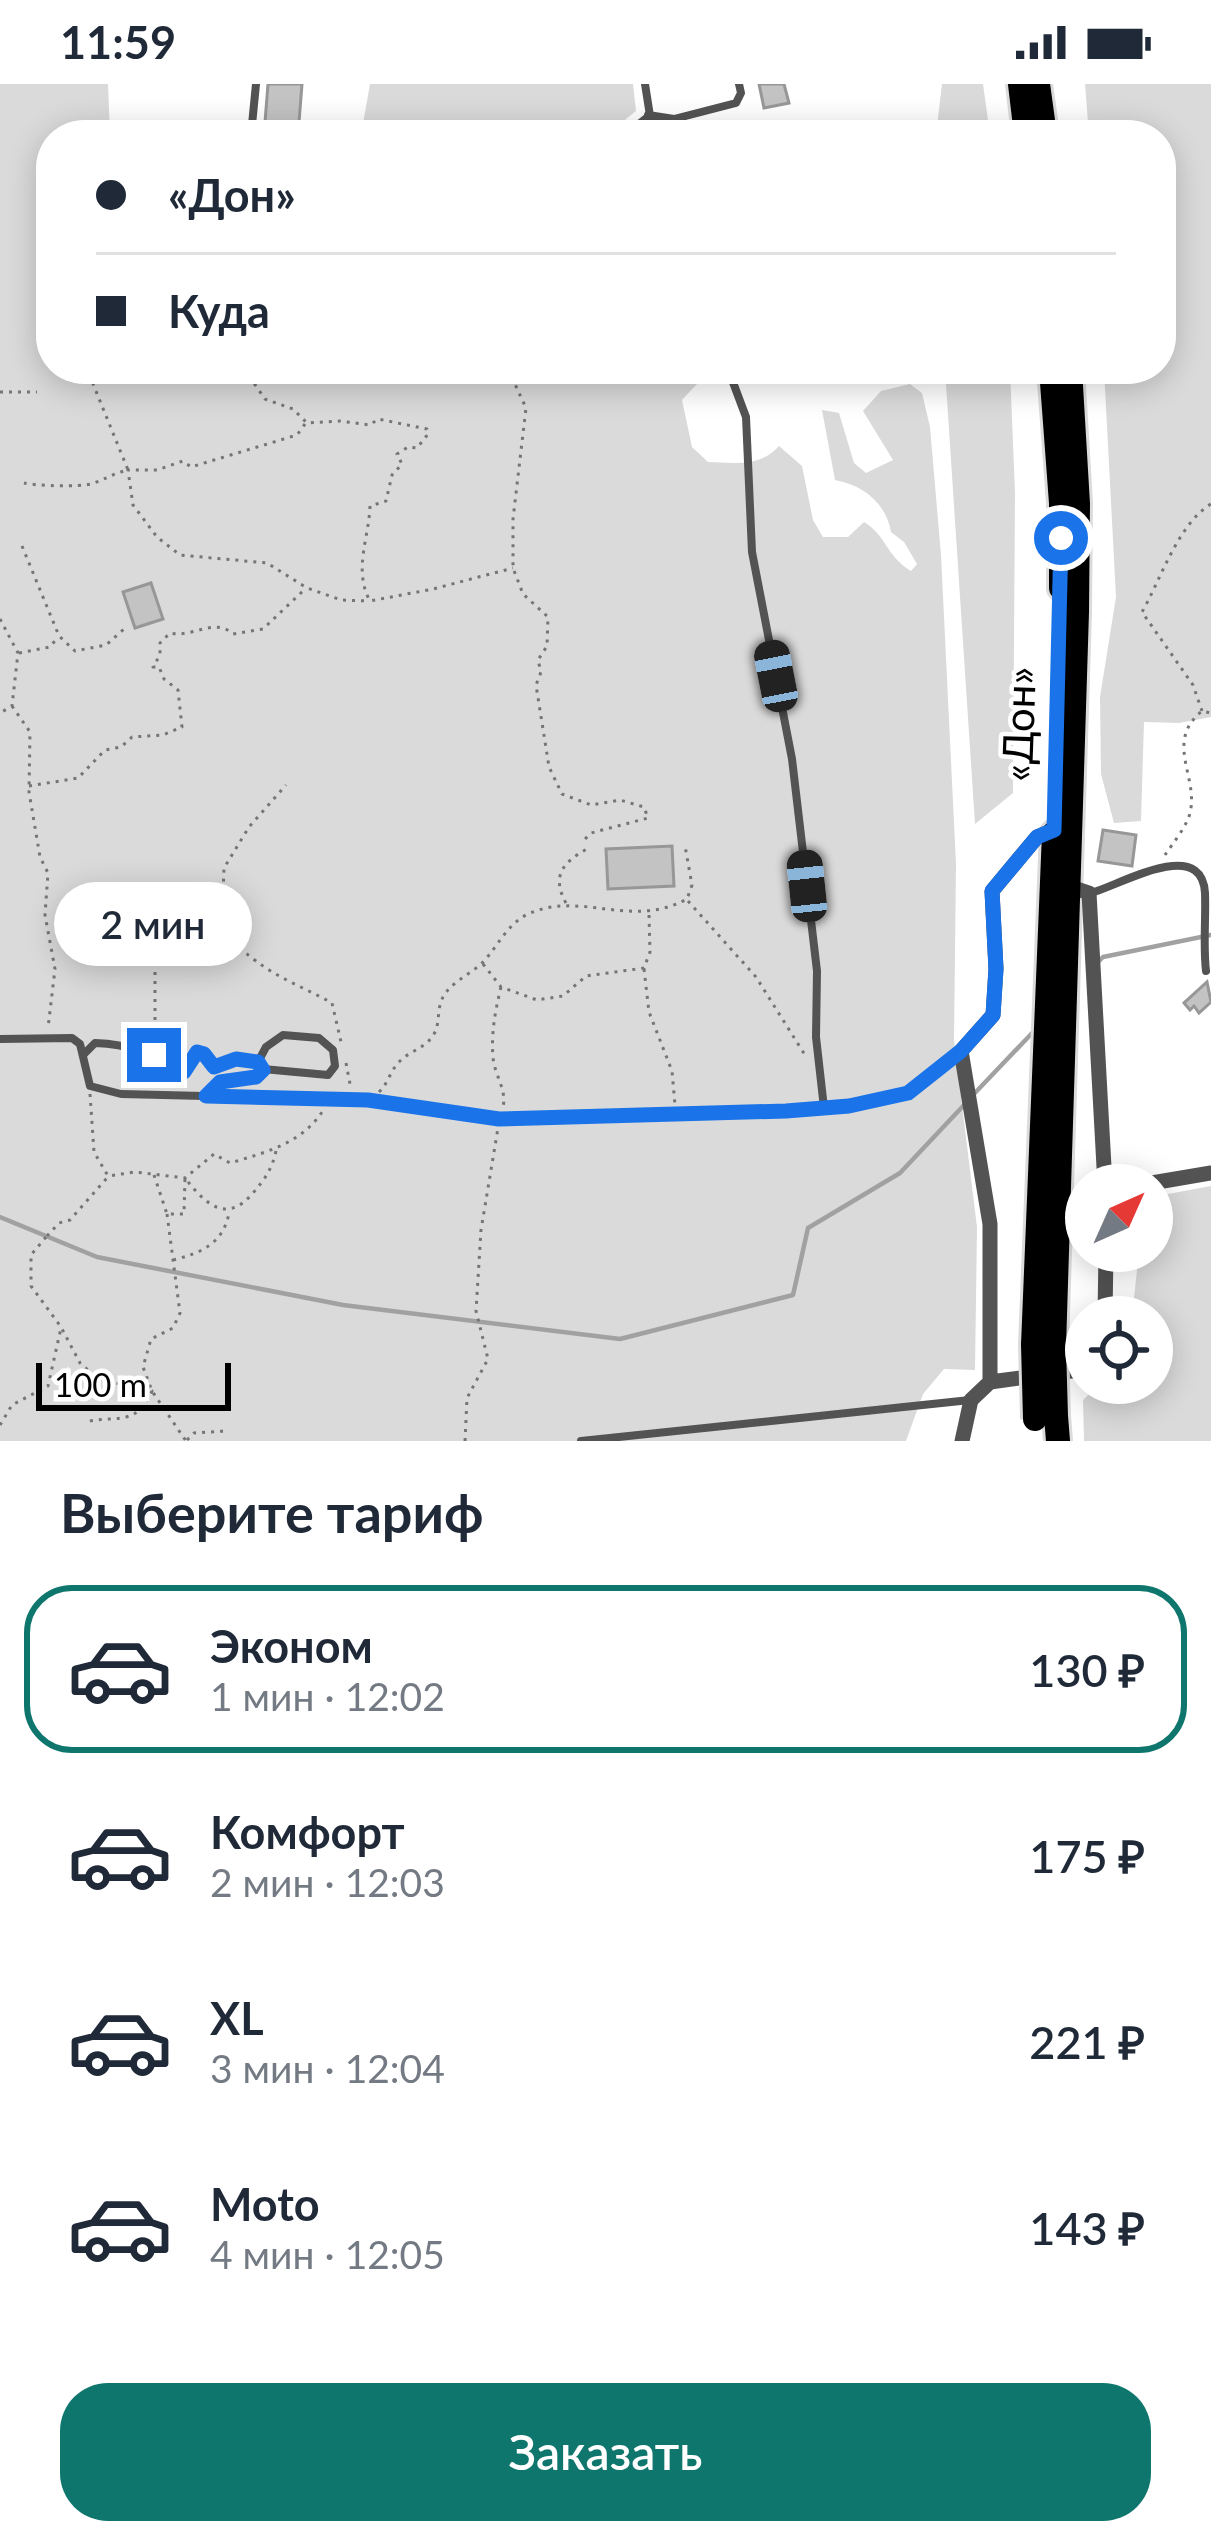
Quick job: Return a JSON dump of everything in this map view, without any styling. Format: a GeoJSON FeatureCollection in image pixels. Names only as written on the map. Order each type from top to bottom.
{"type":"FeatureCollection","features":[{"type":"Feature","properties":{"kind":"highway"},"geometry":{"type":"LineString","coordinates":[[1020,84],[1024,120]]}},
{"type":"Feature","properties":{"kind":"highway"},"geometry":{"type":"LineString","coordinates":[[1038,84],[1043,120]]}},
{"type":"Feature","properties":{"kind":"highway","name":"«Дон»"},"geometry":{"type":"LineString","coordinates":[[1046,1429],[1043,1346],[1061,546],[1052,384]]}},
{"type":"Feature","properties":{"kind":"highway","name":"«Дон»"},"geometry":{"type":"LineString","coordinates":[[1043,1346],[1078,890],[1078,504],[1071,384]]}},
{"type":"Feature","properties":{"kind":"street"},"geometry":{"type":"LineString","coordinates":[[990,1382],[990,1224],[961,1051],[993,1015],[992,891],[1037,837],[1054,830]]}},
{"type":"Feature","properties":{"kind":"street"},"geometry":{"type":"LineString","coordinates":[[1078,890],[1103,1164]]}},
{"type":"Feature","properties":{"kind":"street"},"geometry":{"type":"LineString","coordinates":[[1173,1179],[1211,1173]]}},
{"type":"Feature","properties":{"kind":"street"},"geometry":{"type":"LineString","coordinates":[[962,1441],[971,1400],[990,1382],[1065,1372]]}},
{"type":"Feature","properties":{"kind":"lane"},"geometry":{"type":"LineString","coordinates":[[252,120],[256,84]]}},
{"type":"Feature","properties":{"kind":"lane"},"geometry":{"type":"LineString","coordinates":[[645,84],[649,120]]}},
{"type":"Feature","properties":{"kind":"lane"},"geometry":{"type":"LineString","coordinates":[[643,120],[648,116],[674,119],[736,103],[739,84]]}},
{"type":"Feature","properties":{"kind":"lane"},"geometry":{"type":"LineString","coordinates":[[734,384],[746,417],[752,552],[792,759],[817,971],[824,1108]]}},
{"type":"Feature","properties":{"kind":"lane"},"geometry":{"type":"LineString","coordinates":[[1078,890],[1121,885],[1178,863],[1196,871],[1211,898]]}},
{"type":"Feature","properties":{"kind":"lane"},"geometry":{"type":"LineString","coordinates":[[1205,887],[1202,939],[1206,971]]}},
{"type":"Feature","properties":{"kind":"lane"},"geometry":{"type":"LineString","coordinates":[[83,1055],[95,1043],[118,1044],[154,1055],[176,1075],[184,1072],[197,1052],[214,1067],[236,1059],[261,1066],[328,1075],[335,1066],[333,1050],[319,1038],[283,1035],[266,1047],[261,1066],[256,1077],[220,1082],[206,1096]]}},
{"type":"Feature","properties":{"kind":"lane"},"geometry":{"type":"LineString","coordinates":[[0,1039],[72,1038],[80,1044],[90,1086],[112,1092],[368,1100],[499,1119],[824,1108],[908,1093],[961,1051]]}},
{"type":"Feature","properties":{"kind":"lane"},"geometry":{"type":"LineString","coordinates":[[581,1441],[971,1400]]}},
{"type":"Feature","properties":{"kind":"path"},"geometry":{"type":"LineString","coordinates":[[93,384],[128,470],[133,505],[157,537],[180,555],[267,563],[307,588],[341,600],[370,601],[513,568]]}},
{"type":"Feature","properties":{"kind":"path"},"geometry":{"type":"LineString","coordinates":[[254,384],[265,399],[293,409],[307,423]]}},
{"type":"Feature","properties":{"kind":"path"},"geometry":{"type":"LineString","coordinates":[[515,384],[526,408],[513,519],[513,568],[523,594],[548,617],[548,646],[538,660],[541,672],[536,685],[545,752],[562,794],[590,805],[620,800],[644,807],[648,818],[591,833],[584,840]]}},
{"type":"Feature","properties":{"kind":"path"},"geometry":{"type":"LineString","coordinates":[[0,392],[37,392]]}},
{"type":"Feature","properties":{"kind":"path"},"geometry":{"type":"LineString","coordinates":[[24,483],[79,487],[128,470],[157,470],[183,461],[191,467],[297,435],[307,423],[370,425],[378,419],[427,429],[416,448],[397,454],[402,464],[392,475],[386,501],[370,506],[369,529],[362,541],[362,586],[370,601]]}},
{"type":"Feature","properties":{"kind":"path"},"geometry":{"type":"LineString","coordinates":[[1202,711],[1193,685],[1142,612],[1166,572],[1175,544],[1211,504]]}},
{"type":"Feature","properties":{"kind":"path"},"geometry":{"type":"LineString","coordinates":[[22,546],[59,636],[75,651],[106,645],[124,629]]}},
{"type":"Feature","properties":{"kind":"path"},"geometry":{"type":"LineString","coordinates":[[29,786],[78,778],[105,751],[133,737],[164,735],[182,728],[178,690],[159,668],[152,667],[160,655],[160,643],[170,633],[183,636],[203,625],[233,634],[262,629],[307,588]]}},
{"type":"Feature","properties":{"kind":"path"},"geometry":{"type":"LineString","coordinates":[[0,619],[18,653],[12,706],[30,732],[29,786],[40,857],[48,873],[45,915],[55,969],[46,1027],[55,1035]]}},
{"type":"Feature","properties":{"kind":"path"},"geometry":{"type":"LineString","coordinates":[[18,653],[50,647],[59,636]]}},
{"type":"Feature","properties":{"kind":"path"},"geometry":{"type":"LineString","coordinates":[[0,712],[12,706]]}},
{"type":"Feature","properties":{"kind":"path"},"geometry":{"type":"LineString","coordinates":[[1202,711],[1211,713]]}},
{"type":"Feature","properties":{"kind":"path"},"geometry":{"type":"LineString","coordinates":[[1158,867],[1191,812],[1184,754],[1187,727],[1202,711]]}},
{"type":"Feature","properties":{"kind":"path"},"geometry":{"type":"LineString","coordinates":[[216,926],[222,918],[224,868],[249,827],[286,785]]}},
{"type":"Feature","properties":{"kind":"path"},"geometry":{"type":"LineString","coordinates":[[368,1100],[385,1088],[403,1058],[422,1048],[436,1031],[440,1002],[482,962],[504,932],[526,915],[567,904],[611,913],[649,914],[687,899],[692,885],[685,846]]}},
{"type":"Feature","properties":{"kind":"path"},"geometry":{"type":"LineString","coordinates":[[567,904],[559,890],[559,873],[566,860],[587,849]]}},
{"type":"Feature","properties":{"kind":"path"},"geometry":{"type":"LineString","coordinates":[[687,899],[756,977],[820,1070]]}},
{"type":"Feature","properties":{"kind":"path"},"geometry":{"type":"LineString","coordinates":[[649,914],[650,952],[644,968],[649,1012],[672,1071],[676,1114]]}},
{"type":"Feature","properties":{"kind":"path"},"geometry":{"type":"LineString","coordinates":[[154,1055],[155,941],[184,920],[209,921],[237,940],[254,960],[332,1003],[340,1041]]}},
{"type":"Feature","properties":{"kind":"path"},"geometry":{"type":"LineString","coordinates":[[482,962],[501,987],[537,1000],[563,996],[586,976],[644,968]]}},
{"type":"Feature","properties":{"kind":"path"},"geometry":{"type":"LineString","coordinates":[[465,1441],[467,1398],[488,1359],[476,1311],[481,1230],[506,1099],[494,1066],[492,1028],[501,987]]}},
{"type":"Feature","properties":{"kind":"path"},"geometry":{"type":"LineString","coordinates":[[345,1061],[354,1100]]}},
{"type":"Feature","properties":{"kind":"path"},"geometry":{"type":"LineString","coordinates":[[112,1092],[130,1075],[149,1078],[172,1095]]}},
{"type":"Feature","properties":{"kind":"path"},"geometry":{"type":"LineString","coordinates":[[90,1086],[94,1152],[108,1176]]}},
{"type":"Feature","properties":{"kind":"path"},"geometry":{"type":"LineString","coordinates":[[167,1214],[184,1214],[185,1178],[214,1154],[230,1163],[276,1149],[313,1128],[330,1099]]}},
{"type":"Feature","properties":{"kind":"path"},"geometry":{"type":"LineString","coordinates":[[152,1390],[98,1379],[80,1363],[62,1327],[31,1286],[31,1255],[108,1176],[136,1172],[185,1178],[200,1197],[230,1211],[239,1209],[266,1178],[276,1149]]}},
{"type":"Feature","properties":{"kind":"path"},"geometry":{"type":"LineString","coordinates":[[154,1174],[167,1214],[180,1312],[173,1328],[151,1339],[143,1367],[152,1390],[186,1441],[194,1433],[226,1431]]}},
{"type":"Feature","properties":{"kind":"path"},"geometry":{"type":"LineString","coordinates":[[172,1260],[204,1252],[226,1229],[230,1211]]}},
{"type":"Feature","properties":{"kind":"path"},"geometry":{"type":"LineString","coordinates":[[0,1425],[12,1405],[48,1386],[62,1327]]}},
{"type":"Feature","properties":{"kind":"path"},"geometry":{"type":"LineString","coordinates":[[89,1421],[121,1421],[145,1408],[152,1390]]}},
{"type":"Feature","properties":{"kind":"shaded area"},"geometry":{"type":"Polygon","coordinates":[[[0,84],[108,84],[109,120],[36,120],[36,384],[697,384],[682,400],[692,447],[708,462],[755,461],[779,446],[802,466],[813,520],[823,537],[848,537],[864,522],[911,571],[917,564],[904,542],[891,532],[878,504],[864,491],[835,480],[822,410],[839,413],[854,463],[866,473],[893,460],[863,411],[881,391],[910,384],[922,393],[930,427],[941,555],[956,864],[954,1040],[977,1227],[975,1370],[944,1369],[923,1394],[906,1441],[0,1441],[0,84]]]}},
{"type":"Feature","properties":{"kind":"shaded area"},"geometry":{"type":"Polygon","coordinates":[[[370,84],[633,84],[636,111],[625,120],[364,120],[370,84]]]}},
{"type":"Feature","properties":{"kind":"shaded area"},"geometry":{"type":"Polygon","coordinates":[[[942,84],[983,84],[988,120],[938,120],[942,84]]]}},
{"type":"Feature","properties":{"kind":"shaded area"},"geometry":{"type":"Polygon","coordinates":[[[1085,84],[1211,84],[1211,717],[1179,723],[1144,722],[1141,821],[1114,823],[1101,774],[1100,697],[1116,597],[1105,384],[1176,384],[1176,120],[1088,120],[1085,84]]]}},
{"type":"Feature","properties":{"kind":"shaded area"},"geometry":{"type":"Polygon","coordinates":[[[946,384],[1011,384],[1015,493],[1013,793],[975,824],[946,384]]]}},
{"type":"Feature","properties":{"kind":"shaded area"},"geometry":{"type":"Polygon","coordinates":[[[1211,1186],[1211,1441],[1084,1441],[1083,1404],[1173,1404],[1173,1296],[1134,1296],[1137,1272],[1173,1272],[1173,1193],[1211,1186]]]}},
{"type":"Feature","properties":{"kind":"building"},"geometry":{"type":"Polygon","coordinates":[[[268,84],[302,84],[299,120],[265,120],[268,84]]]}},
{"type":"Feature","properties":{"kind":"building"},"geometry":{"type":"Polygon","coordinates":[[[759,84],[784,84],[789,103],[764,108],[759,84]]]}},
{"type":"Feature","properties":{"kind":"building"},"geometry":{"type":"Polygon","coordinates":[[[151,583],[163,619],[135,628],[123,592],[151,583]]]}},
{"type":"Feature","properties":{"kind":"building"},"geometry":{"type":"Polygon","coordinates":[[[1103,830],[1136,835],[1132,866],[1098,861],[1103,830]]]}},
{"type":"Feature","properties":{"kind":"building"},"geometry":{"type":"Polygon","coordinates":[[[672,846],[674,886],[608,889],[606,849],[672,846]]]}},
{"type":"Feature","properties":{"kind":"building"},"geometry":{"type":"Polygon","coordinates":[[[1207,982],[1211,1002],[1199,1013],[1194,1006],[1190,1010],[1184,1003],[1207,982]]]}},
{"type":"Feature","properties":{"kind":"waterway"},"geometry":{"type":"LineString","coordinates":[[1096,964],[1103,957],[1211,935]]}},
{"type":"Feature","properties":{"kind":"waterway"},"geometry":{"type":"LineString","coordinates":[[973,1095],[1035,1030]]}},
{"type":"Feature","properties":{"kind":"waterway"},"geometry":{"type":"LineString","coordinates":[[0,1217],[97,1257],[343,1305],[620,1339],[793,1295],[808,1228],[900,1173],[965,1104]]}},
{"type":"Feature","properties":{"kind":"route"},"geometry":{"type":"LineString","coordinates":[[154,1055],[176,1075],[184,1072],[197,1052],[214,1067],[236,1059],[258,1062],[263,1070],[256,1077],[220,1082],[206,1096],[368,1100],[499,1119],[786,1111],[849,1106],[908,1093],[961,1051],[993,1015],[992,891],[1037,837],[1054,830],[1061,538]]}}]}
